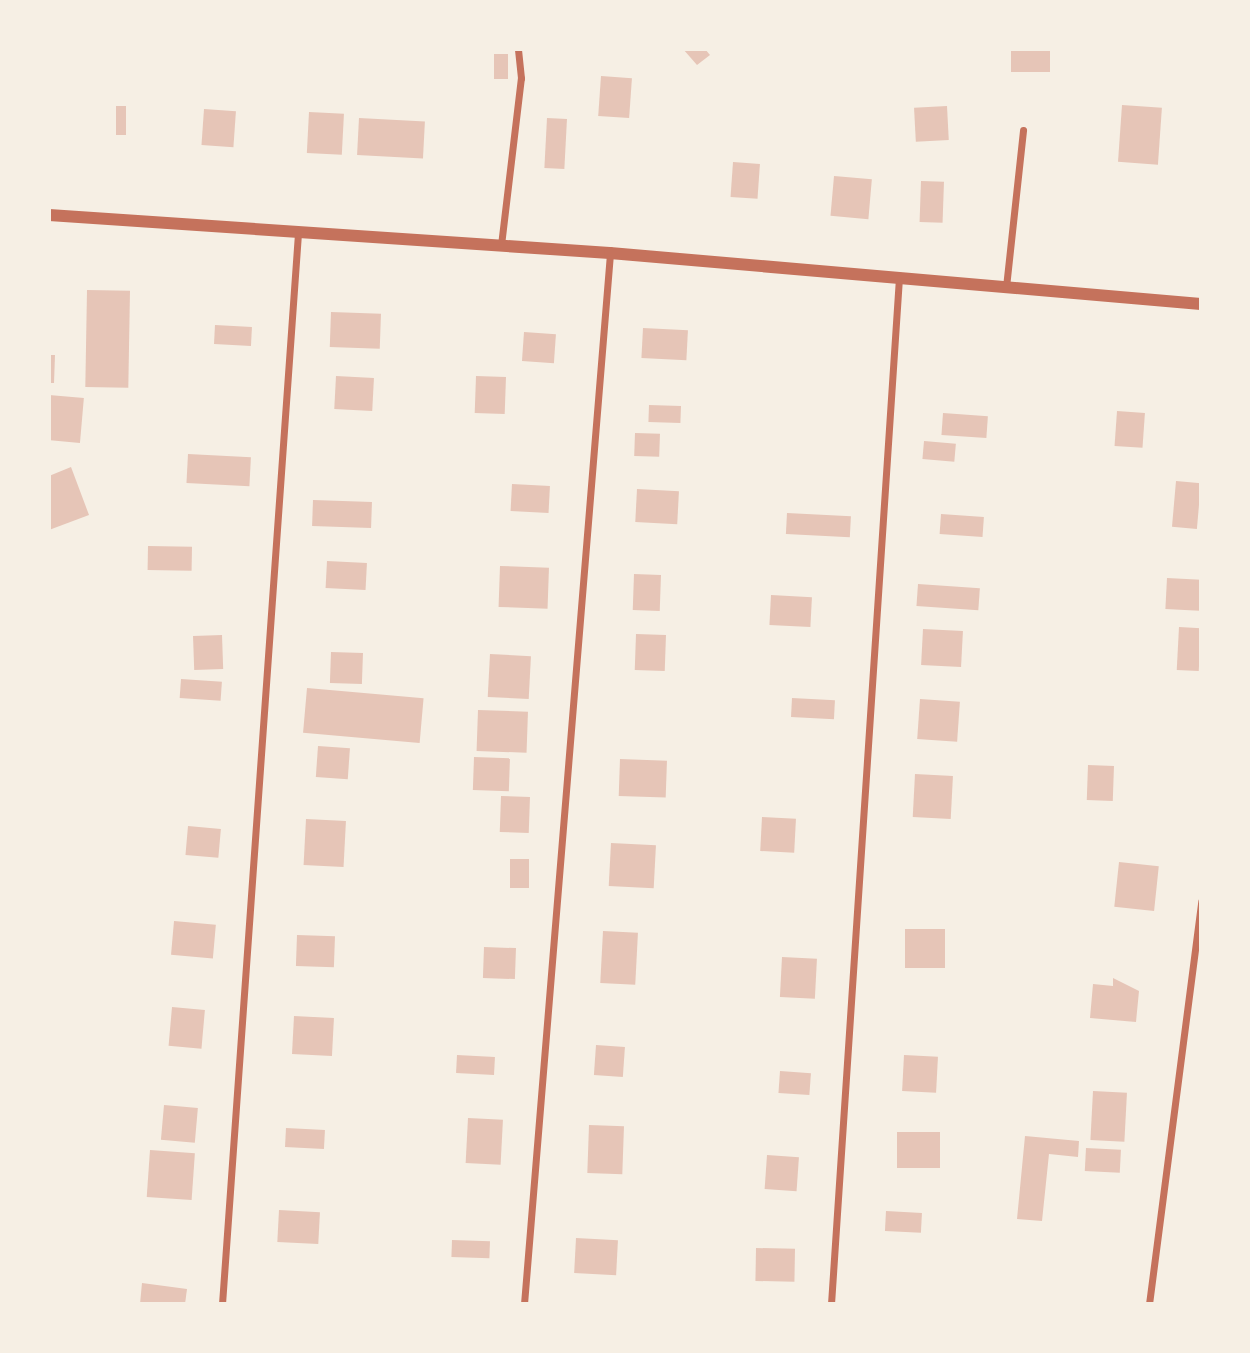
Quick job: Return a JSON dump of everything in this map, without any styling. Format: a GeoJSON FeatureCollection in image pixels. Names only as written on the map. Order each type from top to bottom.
{"type":"FeatureCollection","features":[{"type":"Feature","properties":{"kind":"street"},"geometry":{"type":"LineString","coordinates":[[501,245],[521,78],[518,49]]}},
{"type":"Feature","properties":{"kind":"street"},"geometry":{"type":"LineString","coordinates":[[1006,287],[1023,130]]}},
{"type":"Feature","properties":{"kind":"street"},"geometry":{"type":"LineString","coordinates":[[49,215],[610,253],[1201,304]]}},
{"type":"Feature","properties":{"kind":"street"},"geometry":{"type":"LineString","coordinates":[[222,1304],[298,233]]}},
{"type":"Feature","properties":{"kind":"street"},"geometry":{"type":"LineString","coordinates":[[524,1304],[610,253]]}},
{"type":"Feature","properties":{"kind":"street"},"geometry":{"type":"LineString","coordinates":[[831,1304],[899,278]]}},
{"type":"Feature","properties":{"kind":"street"},"geometry":{"type":"LineString","coordinates":[[1149,1304],[1201,901]]}},
{"type":"Feature","properties":{"kind":"building"},"geometry":{"type":"Polygon","coordinates":[[[683,49],[705,49],[710,55],[697,65],[683,49]]]}},
{"type":"Feature","properties":{"kind":"building"},"geometry":{"type":"Polygon","coordinates":[[[1011,49],[1050,49],[1050,72],[1011,72],[1011,49]]]}},
{"type":"Feature","properties":{"kind":"building"},"geometry":{"type":"Polygon","coordinates":[[[494,54],[508,54],[508,79],[494,79],[494,54]]]}},
{"type":"Feature","properties":{"kind":"building"},"geometry":{"type":"Polygon","coordinates":[[[601,76],[632,78],[629,118],[598,116],[601,76]]]}},
{"type":"Feature","properties":{"kind":"building"},"geometry":{"type":"Polygon","coordinates":[[[1122,105],[1162,108],[1158,165],[1118,162],[1122,105]]]}},
{"type":"Feature","properties":{"kind":"building"},"geometry":{"type":"Polygon","coordinates":[[[116,106],[126,106],[126,135],[116,135],[116,106]]]}},
{"type":"Feature","properties":{"kind":"building"},"geometry":{"type":"Polygon","coordinates":[[[947,106],[949,140],[916,142],[914,108],[947,106]]]}},
{"type":"Feature","properties":{"kind":"building"},"geometry":{"type":"Polygon","coordinates":[[[204,109],[236,111],[233,147],[201,145],[204,109]]]}},
{"type":"Feature","properties":{"kind":"building"},"geometry":{"type":"Polygon","coordinates":[[[309,112],[344,114],[342,155],[307,153],[309,112]]]}},
{"type":"Feature","properties":{"kind":"building"},"geometry":{"type":"Polygon","coordinates":[[[359,118],[425,121],[423,158],[357,155],[359,118]]]}},
{"type":"Feature","properties":{"kind":"building"},"geometry":{"type":"Polygon","coordinates":[[[547,118],[567,119],[564,169],[544,168],[547,118]]]}},
{"type":"Feature","properties":{"kind":"building"},"geometry":{"type":"Polygon","coordinates":[[[733,162],[760,164],[757,199],[731,197],[733,162]]]}},
{"type":"Feature","properties":{"kind":"building"},"geometry":{"type":"Polygon","coordinates":[[[834,176],[872,179],[868,219],[831,216],[834,176]]]}},
{"type":"Feature","properties":{"kind":"building"},"geometry":{"type":"Polygon","coordinates":[[[921,181],[944,182],[943,223],[920,222],[921,181]]]}},
{"type":"Feature","properties":{"kind":"building"},"geometry":{"type":"Polygon","coordinates":[[[87,290],[130,291],[128,388],[85,387],[87,290]]]}},
{"type":"Feature","properties":{"kind":"building"},"geometry":{"type":"Polygon","coordinates":[[[331,312],[381,314],[380,349],[330,347],[331,312]]]}},
{"type":"Feature","properties":{"kind":"building"},"geometry":{"type":"Polygon","coordinates":[[[215,325],[252,327],[251,346],[214,344],[215,325]]]}},
{"type":"Feature","properties":{"kind":"building"},"geometry":{"type":"Polygon","coordinates":[[[643,328],[688,330],[686,360],[641,358],[643,328]]]}},
{"type":"Feature","properties":{"kind":"building"},"geometry":{"type":"Polygon","coordinates":[[[524,332],[556,334],[554,363],[522,361],[524,332]]]}},
{"type":"Feature","properties":{"kind":"building"},"geometry":{"type":"Polygon","coordinates":[[[49,355],[55,355],[54,383],[49,383],[49,355]]]}},
{"type":"Feature","properties":{"kind":"building"},"geometry":{"type":"Polygon","coordinates":[[[336,376],[374,378],[372,411],[334,409],[336,376]]]}},
{"type":"Feature","properties":{"kind":"building"},"geometry":{"type":"Polygon","coordinates":[[[476,376],[506,377],[505,414],[475,413],[476,376]]]}},
{"type":"Feature","properties":{"kind":"building"},"geometry":{"type":"Polygon","coordinates":[[[49,395],[84,398],[80,443],[49,440],[49,395]]]}},
{"type":"Feature","properties":{"kind":"building"},"geometry":{"type":"Polygon","coordinates":[[[649,405],[681,406],[680,423],[648,422],[649,405]]]}},
{"type":"Feature","properties":{"kind":"building"},"geometry":{"type":"Polygon","coordinates":[[[1117,411],[1145,413],[1142,448],[1115,446],[1117,411]]]}},
{"type":"Feature","properties":{"kind":"building"},"geometry":{"type":"Polygon","coordinates":[[[943,413],[988,416],[986,438],[941,435],[943,413]]]}},
{"type":"Feature","properties":{"kind":"building"},"geometry":{"type":"Polygon","coordinates":[[[635,433],[660,434],[659,457],[634,456],[635,433]]]}},
{"type":"Feature","properties":{"kind":"building"},"geometry":{"type":"Polygon","coordinates":[[[924,441],[956,444],[954,462],[922,459],[924,441]]]}},
{"type":"Feature","properties":{"kind":"building"},"geometry":{"type":"Polygon","coordinates":[[[188,454],[251,457],[249,486],[186,483],[188,454]]]}},
{"type":"Feature","properties":{"kind":"building"},"geometry":{"type":"Polygon","coordinates":[[[71,467],[89,515],[49,530],[49,476],[71,467]]]}},
{"type":"Feature","properties":{"kind":"building"},"geometry":{"type":"Polygon","coordinates":[[[1176,481],[1201,483],[1197,529],[1172,527],[1176,481]]]}},
{"type":"Feature","properties":{"kind":"building"},"geometry":{"type":"Polygon","coordinates":[[[512,484],[550,486],[549,513],[511,511],[512,484]]]}},
{"type":"Feature","properties":{"kind":"building"},"geometry":{"type":"Polygon","coordinates":[[[637,489],[679,491],[677,524],[635,522],[637,489]]]}},
{"type":"Feature","properties":{"kind":"building"},"geometry":{"type":"Polygon","coordinates":[[[313,500],[372,502],[371,528],[312,526],[313,500]]]}},
{"type":"Feature","properties":{"kind":"building"},"geometry":{"type":"Polygon","coordinates":[[[787,513],[851,516],[850,537],[786,534],[787,513]]]}},
{"type":"Feature","properties":{"kind":"building"},"geometry":{"type":"Polygon","coordinates":[[[941,514],[984,517],[983,537],[940,534],[941,514]]]}},
{"type":"Feature","properties":{"kind":"building"},"geometry":{"type":"Polygon","coordinates":[[[148,546],[192,547],[192,571],[148,570],[148,546]]]}},
{"type":"Feature","properties":{"kind":"building"},"geometry":{"type":"Polygon","coordinates":[[[327,561],[367,563],[366,590],[326,588],[327,561]]]}},
{"type":"Feature","properties":{"kind":"building"},"geometry":{"type":"Polygon","coordinates":[[[500,566],[549,568],[548,609],[499,607],[500,566]]]}},
{"type":"Feature","properties":{"kind":"building"},"geometry":{"type":"Polygon","coordinates":[[[634,574],[661,575],[660,611],[633,610],[634,574]]]}},
{"type":"Feature","properties":{"kind":"building"},"geometry":{"type":"Polygon","coordinates":[[[1167,578],[1201,580],[1199,611],[1165,609],[1167,578]]]}},
{"type":"Feature","properties":{"kind":"building"},"geometry":{"type":"Polygon","coordinates":[[[918,584],[980,588],[978,610],[916,606],[918,584]]]}},
{"type":"Feature","properties":{"kind":"building"},"geometry":{"type":"Polygon","coordinates":[[[771,595],[812,597],[810,627],[769,625],[771,595]]]}},
{"type":"Feature","properties":{"kind":"building"},"geometry":{"type":"Polygon","coordinates":[[[1179,627],[1201,628],[1199,671],[1177,670],[1179,627]]]}},
{"type":"Feature","properties":{"kind":"building"},"geometry":{"type":"Polygon","coordinates":[[[923,629],[963,631],[961,667],[921,665],[923,629]]]}},
{"type":"Feature","properties":{"kind":"building"},"geometry":{"type":"Polygon","coordinates":[[[636,634],[666,635],[665,671],[635,670],[636,634]]]}},
{"type":"Feature","properties":{"kind":"building"},"geometry":{"type":"Polygon","coordinates":[[[222,635],[223,669],[194,670],[193,636],[222,635]]]}},
{"type":"Feature","properties":{"kind":"building"},"geometry":{"type":"Polygon","coordinates":[[[331,652],[363,653],[362,684],[330,683],[331,652]]]}},
{"type":"Feature","properties":{"kind":"building"},"geometry":{"type":"Polygon","coordinates":[[[490,654],[531,656],[529,699],[488,697],[490,654]]]}},
{"type":"Feature","properties":{"kind":"building"},"geometry":{"type":"Polygon","coordinates":[[[181,679],[222,682],[221,701],[180,698],[181,679]]]}},
{"type":"Feature","properties":{"kind":"building"},"geometry":{"type":"Polygon","coordinates":[[[307,688],[424,698],[420,743],[303,733],[307,688]]]}},
{"type":"Feature","properties":{"kind":"building"},"geometry":{"type":"Polygon","coordinates":[[[792,698],[835,700],[834,719],[791,717],[792,698]]]}},
{"type":"Feature","properties":{"kind":"building"},"geometry":{"type":"Polygon","coordinates":[[[920,699],[960,702],[957,742],[917,739],[920,699]]]}},
{"type":"Feature","properties":{"kind":"building"},"geometry":{"type":"Polygon","coordinates":[[[478,710],[528,712],[527,753],[477,751],[478,710]]]}},
{"type":"Feature","properties":{"kind":"building"},"geometry":{"type":"Polygon","coordinates":[[[318,746],[350,748],[348,779],[316,777],[318,746]]]}},
{"type":"Feature","properties":{"kind":"building"},"geometry":{"type":"Polygon","coordinates":[[[474,757],[510,758],[509,791],[473,790],[474,757]]]}},
{"type":"Feature","properties":{"kind":"building"},"geometry":{"type":"Polygon","coordinates":[[[620,759],[667,761],[666,798],[619,796],[620,759]]]}},
{"type":"Feature","properties":{"kind":"building"},"geometry":{"type":"Polygon","coordinates":[[[1088,765],[1114,766],[1113,801],[1087,800],[1088,765]]]}},
{"type":"Feature","properties":{"kind":"building"},"geometry":{"type":"Polygon","coordinates":[[[915,774],[953,776],[951,819],[913,817],[915,774]]]}},
{"type":"Feature","properties":{"kind":"building"},"geometry":{"type":"Polygon","coordinates":[[[501,796],[530,797],[529,833],[500,832],[501,796]]]}},
{"type":"Feature","properties":{"kind":"building"},"geometry":{"type":"Polygon","coordinates":[[[762,817],[796,819],[794,853],[760,851],[762,817]]]}},
{"type":"Feature","properties":{"kind":"building"},"geometry":{"type":"Polygon","coordinates":[[[306,819],[346,821],[344,867],[304,865],[306,819]]]}},
{"type":"Feature","properties":{"kind":"building"},"geometry":{"type":"Polygon","coordinates":[[[188,826],[221,829],[218,858],[185,855],[188,826]]]}},
{"type":"Feature","properties":{"kind":"building"},"geometry":{"type":"Polygon","coordinates":[[[611,843],[656,845],[654,888],[609,886],[611,843]]]}},
{"type":"Feature","properties":{"kind":"building"},"geometry":{"type":"Polygon","coordinates":[[[510,859],[529,859],[529,888],[510,888],[510,859]]]}},
{"type":"Feature","properties":{"kind":"building"},"geometry":{"type":"Polygon","coordinates":[[[1119,862],[1159,866],[1154,911],[1114,907],[1119,862]]]}},
{"type":"Feature","properties":{"kind":"building"},"geometry":{"type":"Polygon","coordinates":[[[174,921],[216,925],[213,959],[171,955],[174,921]]]}},
{"type":"Feature","properties":{"kind":"building"},"geometry":{"type":"Polygon","coordinates":[[[905,929],[945,929],[945,968],[905,968],[905,929]]]}},
{"type":"Feature","properties":{"kind":"building"},"geometry":{"type":"Polygon","coordinates":[[[603,931],[638,933],[635,985],[600,983],[603,931]]]}},
{"type":"Feature","properties":{"kind":"building"},"geometry":{"type":"Polygon","coordinates":[[[297,935],[335,936],[334,967],[296,966],[297,935]]]}},
{"type":"Feature","properties":{"kind":"building"},"geometry":{"type":"Polygon","coordinates":[[[484,947],[516,948],[515,979],[483,978],[484,947]]]}},
{"type":"Feature","properties":{"kind":"building"},"geometry":{"type":"Polygon","coordinates":[[[782,957],[817,959],[815,999],[780,997],[782,957]]]}},
{"type":"Feature","properties":{"kind":"building"},"geometry":{"type":"Polygon","coordinates":[[[1113,978],[1139,991],[1136,1022],[1090,1018],[1093,984],[1113,986],[1113,978]]]}},
{"type":"Feature","properties":{"kind":"building"},"geometry":{"type":"Polygon","coordinates":[[[172,1007],[205,1010],[201,1049],[169,1046],[172,1007]]]}},
{"type":"Feature","properties":{"kind":"building"},"geometry":{"type":"Polygon","coordinates":[[[294,1016],[334,1018],[332,1056],[292,1054],[294,1016]]]}},
{"type":"Feature","properties":{"kind":"building"},"geometry":{"type":"Polygon","coordinates":[[[596,1045],[625,1047],[623,1077],[594,1075],[596,1045]]]}},
{"type":"Feature","properties":{"kind":"building"},"geometry":{"type":"Polygon","coordinates":[[[457,1055],[495,1057],[494,1075],[456,1073],[457,1055]]]}},
{"type":"Feature","properties":{"kind":"building"},"geometry":{"type":"Polygon","coordinates":[[[904,1055],[938,1057],[936,1093],[902,1091],[904,1055]]]}},
{"type":"Feature","properties":{"kind":"building"},"geometry":{"type":"Polygon","coordinates":[[[780,1071],[811,1073],[809,1095],[778,1093],[780,1071]]]}},
{"type":"Feature","properties":{"kind":"building"},"geometry":{"type":"Polygon","coordinates":[[[1093,1091],[1127,1093],[1124,1142],[1090,1140],[1093,1091]]]}},
{"type":"Feature","properties":{"kind":"building"},"geometry":{"type":"Polygon","coordinates":[[[164,1105],[198,1108],[195,1143],[161,1140],[164,1105]]]}},
{"type":"Feature","properties":{"kind":"building"},"geometry":{"type":"Polygon","coordinates":[[[468,1118],[503,1120],[501,1165],[466,1163],[468,1118]]]}},
{"type":"Feature","properties":{"kind":"building"},"geometry":{"type":"Polygon","coordinates":[[[589,1125],[624,1126],[622,1174],[587,1173],[589,1125]]]}},
{"type":"Feature","properties":{"kind":"building"},"geometry":{"type":"Polygon","coordinates":[[[286,1128],[325,1130],[324,1149],[285,1147],[286,1128]]]}},
{"type":"Feature","properties":{"kind":"building"},"geometry":{"type":"Polygon","coordinates":[[[897,1132],[940,1132],[940,1168],[897,1168],[897,1132]]]}},
{"type":"Feature","properties":{"kind":"building"},"geometry":{"type":"Polygon","coordinates":[[[1025,1136],[1079,1141],[1078,1157],[1049,1154],[1042,1221],[1017,1219],[1025,1136]]]}},
{"type":"Feature","properties":{"kind":"building"},"geometry":{"type":"Polygon","coordinates":[[[1086,1148],[1121,1150],[1120,1173],[1085,1171],[1086,1148]]]}},
{"type":"Feature","properties":{"kind":"building"},"geometry":{"type":"Polygon","coordinates":[[[150,1150],[195,1153],[192,1200],[147,1197],[150,1150]]]}},
{"type":"Feature","properties":{"kind":"building"},"geometry":{"type":"Polygon","coordinates":[[[767,1155],[799,1157],[797,1191],[765,1189],[767,1155]]]}},
{"type":"Feature","properties":{"kind":"building"},"geometry":{"type":"Polygon","coordinates":[[[279,1210],[320,1212],[318,1244],[277,1242],[279,1210]]]}},
{"type":"Feature","properties":{"kind":"building"},"geometry":{"type":"Polygon","coordinates":[[[886,1211],[922,1213],[921,1233],[885,1231],[886,1211]]]}},
{"type":"Feature","properties":{"kind":"building"},"geometry":{"type":"Polygon","coordinates":[[[576,1238],[618,1240],[616,1275],[574,1273],[576,1238]]]}},
{"type":"Feature","properties":{"kind":"building"},"geometry":{"type":"Polygon","coordinates":[[[452,1240],[490,1241],[489,1258],[451,1257],[452,1240]]]}},
{"type":"Feature","properties":{"kind":"building"},"geometry":{"type":"Polygon","coordinates":[[[756,1248],[795,1249],[794,1282],[755,1281],[756,1248]]]}},
{"type":"Feature","properties":{"kind":"building"},"geometry":{"type":"Polygon","coordinates":[[[142,1283],[187,1289],[185,1304],[140,1304],[142,1283]]]}}]}
